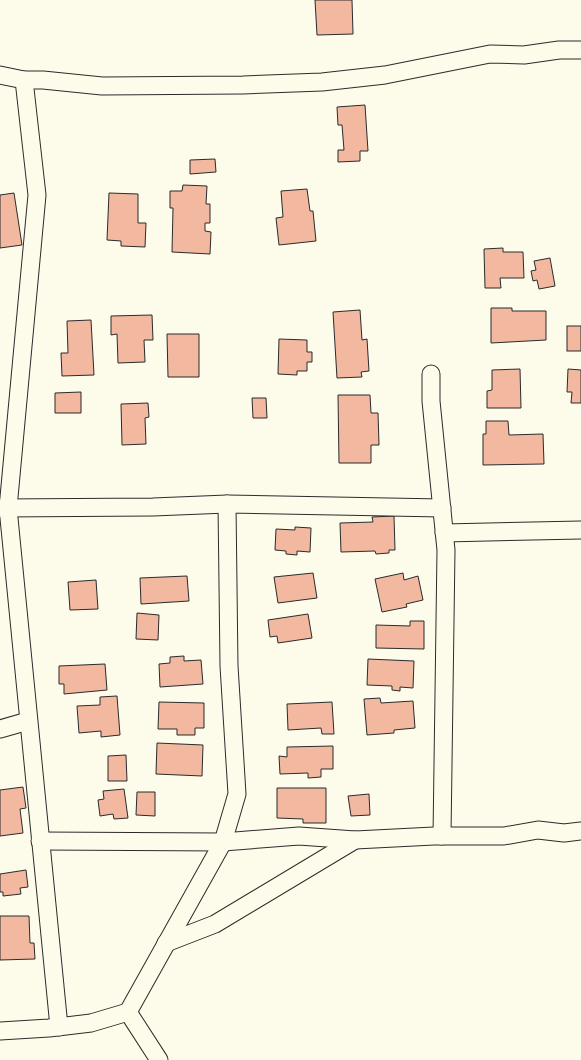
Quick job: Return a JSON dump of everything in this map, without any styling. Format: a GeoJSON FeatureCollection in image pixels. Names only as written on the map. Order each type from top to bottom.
{"type":"FeatureCollection","features":[{"type":"Feature","properties":{"kind":"street"},"geometry":{"type":"LineString","coordinates":[[0,75],[24,80],[43,80],[72,84],[127,86],[322,82],[385,75],[490,54],[524,55],[559,50],[581,50]]}},
{"type":"Feature","properties":{"kind":"street"},"geometry":{"type":"LineString","coordinates":[[24,80],[37,195],[4,508],[28,721],[59,1027]]}},
{"type":"Feature","properties":{"kind":"street"},"geometry":{"type":"LineString","coordinates":[[431,374],[431,401],[446,550],[442,836]]}},
{"type":"Feature","properties":{"kind":"street"},"geometry":{"type":"LineString","coordinates":[[4,508],[153,507],[228,504],[442,508]]}},
{"type":"Feature","properties":{"kind":"street"},"geometry":{"type":"LineString","coordinates":[[0,1031],[91,1023],[128,1012],[222,842],[237,794],[229,666],[228,504]]}},
{"type":"Feature","properties":{"kind":"street"},"geometry":{"type":"LineString","coordinates":[[444,534],[581,530]]}},
{"type":"Feature","properties":{"kind":"street"},"geometry":{"type":"LineString","coordinates":[[0,729],[28,721]]}},
{"type":"Feature","properties":{"kind":"street"},"geometry":{"type":"LineString","coordinates":[[40,841],[222,842],[299,836],[355,840],[442,836],[504,836],[538,830],[564,833],[581,831]]}},
{"type":"Feature","properties":{"kind":"street"},"geometry":{"type":"LineString","coordinates":[[166,943],[215,924],[355,840]]}},
{"type":"Feature","properties":{"kind":"street"},"geometry":{"type":"LineString","coordinates":[[128,1012],[160,1060]]}},
{"type":"Feature","properties":{"kind":"building"},"geometry":{"type":"Polygon","coordinates":[[[315,0],[352,0],[353,34],[317,35],[315,0]]]}},
{"type":"Feature","properties":{"kind":"building"},"geometry":{"type":"Polygon","coordinates":[[[365,105],[368,151],[360,151],[360,161],[338,162],[338,150],[344,150],[342,125],[338,125],[337,107],[365,105]]]}},
{"type":"Feature","properties":{"kind":"building"},"geometry":{"type":"Polygon","coordinates":[[[215,159],[216,172],[190,174],[190,160],[215,159]]]}},
{"type":"Feature","properties":{"kind":"building"},"geometry":{"type":"Polygon","coordinates":[[[183,185],[207,186],[206,204],[210,204],[210,223],[205,223],[205,231],[211,232],[210,254],[172,252],[173,208],[170,208],[170,191],[182,191],[183,185]]]}},
{"type":"Feature","properties":{"kind":"building"},"geometry":{"type":"Polygon","coordinates":[[[307,189],[310,211],[313,211],[316,241],[279,245],[276,218],[283,217],[281,191],[307,189]]]}},
{"type":"Feature","properties":{"kind":"building"},"geometry":{"type":"Polygon","coordinates":[[[14,193],[22,245],[0,248],[0,195],[14,193]]]}},
{"type":"Feature","properties":{"kind":"building"},"geometry":{"type":"Polygon","coordinates":[[[109,193],[138,194],[138,223],[146,223],[145,247],[121,246],[121,241],[107,240],[109,193]]]}},
{"type":"Feature","properties":{"kind":"building"},"geometry":{"type":"Polygon","coordinates":[[[503,248],[503,252],[523,252],[524,278],[500,278],[501,288],[485,288],[484,249],[503,248]]]}},
{"type":"Feature","properties":{"kind":"building"},"geometry":{"type":"Polygon","coordinates":[[[550,258],[555,286],[539,289],[537,280],[533,281],[531,271],[536,270],[534,261],[550,258]]]}},
{"type":"Feature","properties":{"kind":"building"},"geometry":{"type":"Polygon","coordinates":[[[491,308],[512,308],[512,311],[546,311],[546,340],[491,343],[491,308]]]}},
{"type":"Feature","properties":{"kind":"building"},"geometry":{"type":"Polygon","coordinates":[[[360,310],[362,340],[367,339],[369,371],[361,372],[362,377],[337,378],[333,312],[360,310]]]}},
{"type":"Feature","properties":{"kind":"building"},"geometry":{"type":"Polygon","coordinates":[[[152,315],[153,340],[144,340],[145,362],[118,363],[117,334],[111,335],[111,316],[152,315]]]}},
{"type":"Feature","properties":{"kind":"building"},"geometry":{"type":"Polygon","coordinates":[[[91,320],[94,375],[62,376],[61,353],[68,353],[67,321],[91,320]]]}},
{"type":"Feature","properties":{"kind":"building"},"geometry":{"type":"Polygon","coordinates":[[[567,326],[581,326],[581,351],[567,351],[567,326]]]}},
{"type":"Feature","properties":{"kind":"building"},"geometry":{"type":"Polygon","coordinates":[[[167,334],[199,334],[199,377],[168,377],[167,334]]]}},
{"type":"Feature","properties":{"kind":"building"},"geometry":{"type":"Polygon","coordinates":[[[279,339],[307,340],[307,352],[312,352],[312,362],[307,362],[307,371],[297,371],[297,375],[278,374],[279,339]]]}},
{"type":"Feature","properties":{"kind":"building"},"geometry":{"type":"Polygon","coordinates":[[[520,369],[521,408],[487,408],[487,391],[492,390],[492,370],[520,369]]]}},
{"type":"Feature","properties":{"kind":"building"},"geometry":{"type":"Polygon","coordinates":[[[568,369],[581,370],[581,403],[571,403],[572,392],[567,392],[568,369]]]}},
{"type":"Feature","properties":{"kind":"building"},"geometry":{"type":"Polygon","coordinates":[[[81,392],[81,413],[55,413],[55,393],[81,392]]]}},
{"type":"Feature","properties":{"kind":"building"},"geometry":{"type":"Polygon","coordinates":[[[338,395],[370,395],[371,413],[378,413],[379,445],[371,445],[371,463],[339,463],[338,395]]]}},
{"type":"Feature","properties":{"kind":"building"},"geometry":{"type":"Polygon","coordinates":[[[252,398],[266,398],[267,418],[253,418],[252,398]]]}},
{"type":"Feature","properties":{"kind":"building"},"geometry":{"type":"Polygon","coordinates":[[[148,403],[149,417],[145,418],[146,444],[122,445],[121,404],[148,403]]]}},
{"type":"Feature","properties":{"kind":"building"},"geometry":{"type":"Polygon","coordinates":[[[486,421],[508,421],[509,435],[543,434],[544,464],[483,465],[483,434],[486,434],[486,421]]]}},
{"type":"Feature","properties":{"kind":"building"},"geometry":{"type":"Polygon","coordinates":[[[394,516],[395,550],[389,550],[389,553],[376,554],[375,551],[341,552],[340,523],[373,522],[372,517],[394,516]]]}},
{"type":"Feature","properties":{"kind":"building"},"geometry":{"type":"Polygon","coordinates":[[[295,527],[311,528],[310,552],[297,551],[297,555],[286,554],[286,551],[275,550],[276,529],[295,530],[295,527]]]}},
{"type":"Feature","properties":{"kind":"building"},"geometry":{"type":"Polygon","coordinates":[[[313,573],[317,598],[278,603],[274,577],[313,573]]]}},
{"type":"Feature","properties":{"kind":"building"},"geometry":{"type":"Polygon","coordinates":[[[403,573],[404,580],[418,576],[423,600],[406,604],[407,607],[382,612],[375,579],[403,573]]]}},
{"type":"Feature","properties":{"kind":"building"},"geometry":{"type":"Polygon","coordinates":[[[187,576],[189,601],[141,604],[140,578],[187,576]]]}},
{"type":"Feature","properties":{"kind":"building"},"geometry":{"type":"Polygon","coordinates":[[[96,580],[98,609],[70,610],[68,582],[96,580]]]}},
{"type":"Feature","properties":{"kind":"building"},"geometry":{"type":"Polygon","coordinates":[[[137,613],[159,615],[158,640],[136,639],[137,613]]]}},
{"type":"Feature","properties":{"kind":"building"},"geometry":{"type":"Polygon","coordinates":[[[308,614],[312,638],[278,643],[277,636],[270,637],[268,620],[308,614]]]}},
{"type":"Feature","properties":{"kind":"building"},"geometry":{"type":"Polygon","coordinates":[[[410,621],[424,621],[424,649],[376,648],[376,625],[410,626],[410,621]]]}},
{"type":"Feature","properties":{"kind":"building"},"geometry":{"type":"Polygon","coordinates":[[[184,656],[184,661],[201,660],[203,684],[160,687],[159,664],[170,663],[170,657],[184,656]]]}},
{"type":"Feature","properties":{"kind":"building"},"geometry":{"type":"Polygon","coordinates":[[[368,659],[414,661],[413,688],[400,687],[400,691],[392,690],[392,686],[367,685],[368,659]]]}},
{"type":"Feature","properties":{"kind":"building"},"geometry":{"type":"Polygon","coordinates":[[[105,664],[107,690],[64,694],[64,684],[59,684],[59,666],[105,664]]]}},
{"type":"Feature","properties":{"kind":"building"},"geometry":{"type":"Polygon","coordinates":[[[117,696],[120,735],[101,737],[101,731],[79,733],[77,706],[100,705],[100,697],[117,696]]]}},
{"type":"Feature","properties":{"kind":"building"},"geometry":{"type":"Polygon","coordinates":[[[380,698],[381,703],[413,701],[415,728],[394,730],[394,733],[367,735],[364,699],[380,698]]]}},
{"type":"Feature","properties":{"kind":"building"},"geometry":{"type":"Polygon","coordinates":[[[159,702],[204,703],[204,728],[195,728],[195,735],[177,735],[177,729],[158,729],[159,702]]]}},
{"type":"Feature","properties":{"kind":"building"},"geometry":{"type":"Polygon","coordinates":[[[332,702],[334,734],[322,734],[321,728],[288,730],[287,704],[332,702]]]}},
{"type":"Feature","properties":{"kind":"building"},"geometry":{"type":"Polygon","coordinates":[[[157,743],[203,745],[202,776],[156,774],[157,743]]]}},
{"type":"Feature","properties":{"kind":"building"},"geometry":{"type":"Polygon","coordinates":[[[333,746],[333,769],[321,769],[321,777],[308,778],[308,773],[280,774],[279,756],[287,757],[287,747],[333,746]]]}},
{"type":"Feature","properties":{"kind":"building"},"geometry":{"type":"Polygon","coordinates":[[[126,755],[127,781],[108,781],[108,756],[126,755]]]}},
{"type":"Feature","properties":{"kind":"building"},"geometry":{"type":"Polygon","coordinates":[[[23,787],[26,808],[20,809],[23,833],[0,836],[0,790],[23,787]]]}},
{"type":"Feature","properties":{"kind":"building"},"geometry":{"type":"Polygon","coordinates":[[[277,788],[326,788],[326,823],[303,823],[303,819],[277,818],[277,788]]]}},
{"type":"Feature","properties":{"kind":"building"},"geometry":{"type":"Polygon","coordinates":[[[124,789],[128,818],[114,819],[113,814],[100,816],[98,800],[104,799],[103,791],[124,789]]]}},
{"type":"Feature","properties":{"kind":"building"},"geometry":{"type":"Polygon","coordinates":[[[137,792],[155,792],[155,816],[136,815],[137,792]]]}},
{"type":"Feature","properties":{"kind":"building"},"geometry":{"type":"Polygon","coordinates":[[[369,794],[370,815],[351,816],[348,796],[369,794]]]}},
{"type":"Feature","properties":{"kind":"building"},"geometry":{"type":"Polygon","coordinates":[[[26,870],[28,887],[20,888],[21,894],[3,896],[3,892],[0,892],[0,874],[26,870]]]}},
{"type":"Feature","properties":{"kind":"building"},"geometry":{"type":"Polygon","coordinates":[[[0,916],[29,916],[30,943],[34,943],[35,959],[0,960],[0,916]]]}}]}
